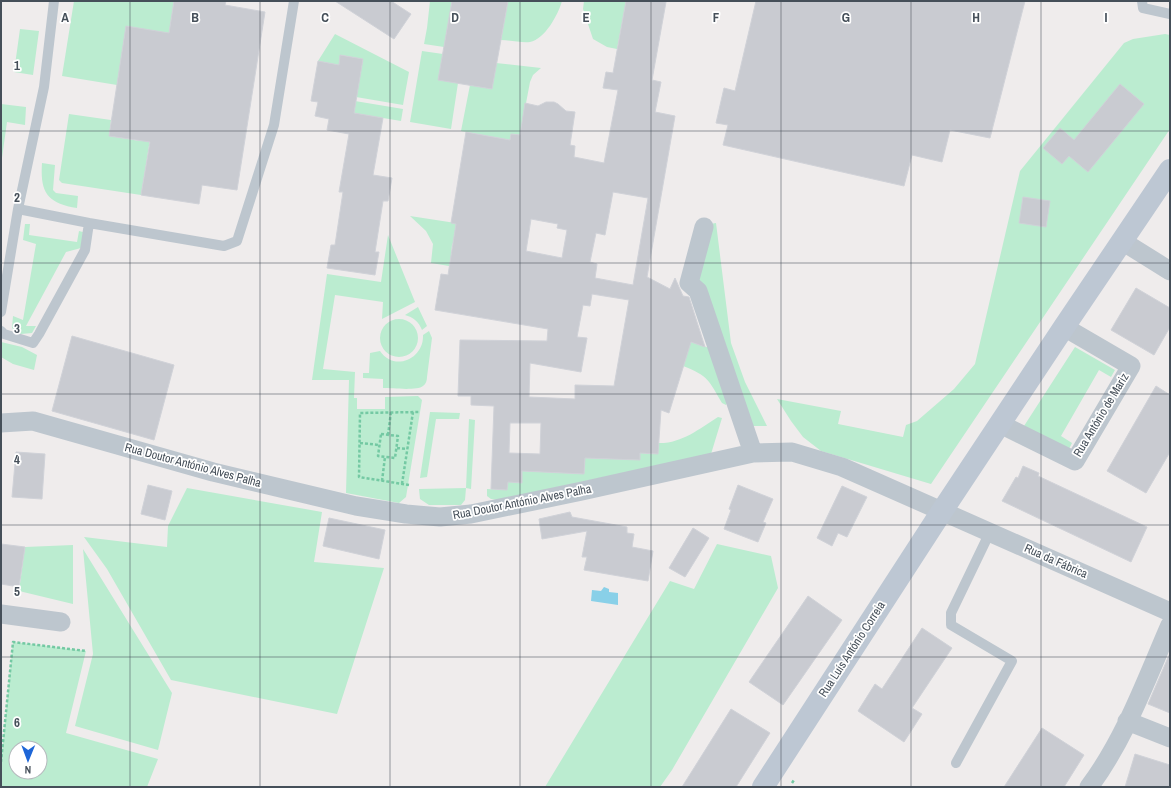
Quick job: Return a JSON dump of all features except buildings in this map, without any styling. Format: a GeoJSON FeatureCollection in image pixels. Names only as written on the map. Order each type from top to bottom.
{"type":"FeatureCollection","features":[{"type":"Feature","properties":{"kind":"street"},"geometry":{"type":"LineString","coordinates":[[942,511],[1170,170]]}},
{"type":"Feature","properties":{"kind":"street"},"geometry":{"type":"LineString","coordinates":[[704,227],[689,283],[698,291],[753,453]]}},
{"type":"Feature","properties":{"kind":"street"},"geometry":{"type":"LineString","coordinates":[[1122,241],[1167,263]]}},
{"type":"Feature","properties":{"kind":"street","name":"Rua António de Mariz"},"geometry":{"type":"LineString","coordinates":[[1000,424],[1074,461],[1131,366],[1064,327]]}},
{"type":"Feature","properties":{"kind":"street","name":"Rua Doutor António Alves Palha"},"geometry":{"type":"LineString","coordinates":[[1,423],[33,421],[221,474],[356,506],[406,514],[440,517],[471,514],[582,492],[753,453],[792,452],[842,466],[942,511]]}},
{"type":"Feature","properties":{"kind":"street","name":"Rua da Fábrica"},"geometry":{"type":"LineString","coordinates":[[942,511],[1170,612]]}},
{"type":"Feature","properties":{"kind":"street","name":"Rua Luís António Correia"},"geometry":{"type":"LineString","coordinates":[[763,787],[942,511]]}},
{"type":"Feature","properties":{"kind":"street"},"geometry":{"type":"LineString","coordinates":[[1,614],[61,622]]}},
{"type":"Feature","properties":{"kind":"street"},"geometry":{"type":"LineString","coordinates":[[1089,787],[1102,769],[1127,721],[1170,625]]}},
{"type":"Feature","properties":{"kind":"street"},"geometry":{"type":"LineString","coordinates":[[1127,721],[1170,738]]}},
{"type":"Feature","properties":{"kind":"lane"},"geometry":{"type":"LineString","coordinates":[[1,312],[18,209],[44,87],[54,1]]}},
{"type":"Feature","properties":{"kind":"lane"},"geometry":{"type":"LineString","coordinates":[[18,209],[89,223],[224,246],[237,241],[274,125],[294,1]]}},
{"type":"Feature","properties":{"kind":"lane"},"geometry":{"type":"LineString","coordinates":[[1142,1],[1144,8],[1170,14]]}},
{"type":"Feature","properties":{"kind":"lane"},"geometry":{"type":"LineString","coordinates":[[1,331],[4,334],[32,343],[39,334],[85,250],[89,223]]}},
{"type":"Feature","properties":{"kind":"lane"},"geometry":{"type":"LineString","coordinates":[[956,763],[1012,661],[951,625],[951,613],[990,532]]}},
{"type":"Feature","properties":{"kind":"path"},"geometry":{"type":"LineString","coordinates":[[388,435],[391,412]]}},
{"type":"Feature","properties":{"kind":"path"},"geometry":{"type":"LineString","coordinates":[[402,484],[413,412]]}},
{"type":"Feature","properties":{"kind":"path"},"geometry":{"type":"LineString","coordinates":[[409,485],[359,477],[360,413],[420,412]]}},
{"type":"Feature","properties":{"kind":"path"},"geometry":{"type":"LineString","coordinates":[[381,434],[398,436],[395,458],[378,456],[379,445],[381,434]]}},
{"type":"Feature","properties":{"kind":"path"},"geometry":{"type":"LineString","coordinates":[[360,443],[379,445]]}},
{"type":"Feature","properties":{"kind":"path"},"geometry":{"type":"LineString","coordinates":[[397,448],[407,449]]}},
{"type":"Feature","properties":{"kind":"path"},"geometry":{"type":"LineString","coordinates":[[382,481],[385,457]]}},
{"type":"Feature","properties":{"kind":"path"},"geometry":{"type":"LineString","coordinates":[[1,762],[14,642],[86,651]]}},
{"type":"Feature","properties":{"kind":"green space"},"geometry":{"type":"Polygon","coordinates":[[[74,1],[174,1],[167,45],[126,27],[117,85],[62,76],[74,1]]]}},
{"type":"Feature","properties":{"kind":"green space"},"geometry":{"type":"Polygon","coordinates":[[[430,1],[452,1],[444,47],[424,44],[430,1]]]}},
{"type":"Feature","properties":{"kind":"green space"},"geometry":{"type":"Polygon","coordinates":[[[508,1],[562,1],[554,19],[546,31],[536,40],[527,42],[501,40],[508,1]]]}},
{"type":"Feature","properties":{"kind":"green space"},"geometry":{"type":"Polygon","coordinates":[[[584,1],[626,1],[617,49],[607,47],[593,39],[583,9],[584,1]]]}},
{"type":"Feature","properties":{"kind":"green space"},"geometry":{"type":"Polygon","coordinates":[[[20,29],[39,31],[33,75],[14,72],[20,29]]]}},
{"type":"Feature","properties":{"kind":"green space"},"geometry":{"type":"Polygon","coordinates":[[[335,34],[409,72],[403,105],[356,97],[363,59],[341,55],[339,65],[318,61],[335,34]]]}},
{"type":"Feature","properties":{"kind":"green space"},"geometry":{"type":"Polygon","coordinates":[[[1165,34],[1170,35],[1170,129],[931,484],[821,451],[803,437],[777,399],[841,411],[838,424],[903,437],[906,425],[917,421],[954,389],[975,364],[1020,171],[1124,43],[1133,39],[1165,34]]]}},
{"type":"Feature","properties":{"kind":"green space"},"geometry":{"type":"Polygon","coordinates":[[[422,51],[443,54],[458,83],[451,129],[410,122],[422,51]]]}},
{"type":"Feature","properties":{"kind":"green space"},"geometry":{"type":"Polygon","coordinates":[[[496,63],[541,68],[533,75],[530,82],[520,135],[511,134],[510,140],[461,131],[470,85],[492,89],[496,63]]]}},
{"type":"Feature","properties":{"kind":"green space"},"geometry":{"type":"Polygon","coordinates":[[[355,101],[403,109],[401,121],[353,113],[355,101]]]}},
{"type":"Feature","properties":{"kind":"green space"},"geometry":{"type":"Polygon","coordinates":[[[1,104],[26,107],[25,125],[7,122],[1,165],[1,104]]]}},
{"type":"Feature","properties":{"kind":"green space"},"geometry":{"type":"Polygon","coordinates":[[[69,114],[111,120],[109,136],[140,141],[153,121],[141,195],[62,183],[59,180],[69,114]]]}},
{"type":"Feature","properties":{"kind":"green space"},"geometry":{"type":"Polygon","coordinates":[[[42,163],[55,165],[53,190],[56,193],[78,196],[77,208],[67,206],[52,199],[44,189],[42,182],[42,163]]]}},
{"type":"Feature","properties":{"kind":"green space"},"geometry":{"type":"Polygon","coordinates":[[[410,216],[462,224],[452,245],[451,256],[458,257],[455,267],[431,263],[433,244],[426,231],[410,216]]]}},
{"type":"Feature","properties":{"kind":"green space"},"geometry":{"type":"Polygon","coordinates":[[[716,223],[731,343],[745,382],[767,426],[749,426],[698,280],[710,224],[716,223]]]}},
{"type":"Feature","properties":{"kind":"green space"},"geometry":{"type":"Polygon","coordinates":[[[25,224],[30,224],[29,235],[77,242],[79,231],[83,232],[81,248],[66,252],[26,326],[36,326],[32,333],[21,334],[12,328],[13,316],[23,320],[36,244],[23,240],[25,224]]]}},
{"type":"Feature","properties":{"kind":"green space"},"geometry":{"type":"Polygon","coordinates":[[[388,235],[415,302],[382,319],[383,302],[335,295],[323,369],[355,372],[354,398],[357,398],[357,409],[385,409],[385,397],[418,396],[422,400],[406,497],[399,503],[346,493],[349,380],[312,380],[327,274],[381,282],[388,235]]]}},
{"type":"Feature","properties":{"kind":"green space"},"geometry":{"type":"Polygon","coordinates":[[[418,307],[427,326],[422,330],[415,320],[405,315],[418,307]]]}},
{"type":"Feature","properties":{"kind":"green space"},"geometry":{"type":"Polygon","coordinates":[[[399,319],[409,322],[415,328],[418,338],[415,348],[409,354],[399,357],[389,354],[383,348],[380,338],[383,328],[389,322],[399,319]]]}},
{"type":"Feature","properties":{"kind":"green space"},"geometry":{"type":"Polygon","coordinates":[[[429,331],[432,338],[427,379],[423,386],[420,388],[410,389],[383,388],[383,379],[363,378],[363,373],[369,373],[370,353],[380,351],[393,361],[407,360],[419,351],[423,335],[429,331]]]}},
{"type":"Feature","properties":{"kind":"green space"},"geometry":{"type":"Polygon","coordinates":[[[681,339],[716,350],[731,391],[726,405],[722,403],[711,384],[703,376],[683,366],[681,339]]]}},
{"type":"Feature","properties":{"kind":"green space"},"geometry":{"type":"Polygon","coordinates":[[[1,342],[22,347],[37,355],[34,370],[13,364],[1,357],[1,342]]]}},
{"type":"Feature","properties":{"kind":"green space"},"geometry":{"type":"Polygon","coordinates":[[[1075,347],[1115,370],[1111,377],[1099,370],[1061,436],[1072,443],[1069,449],[1024,426],[1075,347]]]}},
{"type":"Feature","properties":{"kind":"green space"},"geometry":{"type":"Polygon","coordinates":[[[430,412],[460,413],[459,419],[436,419],[427,477],[420,478],[430,412]]]}},
{"type":"Feature","properties":{"kind":"green space"},"geometry":{"type":"Polygon","coordinates":[[[718,417],[722,418],[711,454],[498,500],[491,499],[487,496],[487,489],[507,490],[508,482],[522,482],[522,471],[584,474],[585,458],[639,460],[640,453],[658,454],[658,443],[674,441],[690,435],[718,417]]]}},
{"type":"Feature","properties":{"kind":"green space"},"geometry":{"type":"Polygon","coordinates":[[[469,419],[475,420],[471,489],[466,488],[469,419]]]}},
{"type":"Feature","properties":{"kind":"green space"},"geometry":{"type":"Polygon","coordinates":[[[187,488],[322,512],[314,562],[384,568],[337,714],[171,680],[107,569],[84,537],[167,547],[168,526],[187,488]]]}},
{"type":"Feature","properties":{"kind":"green space"},"geometry":{"type":"Polygon","coordinates":[[[466,488],[465,500],[461,505],[429,505],[420,499],[419,489],[466,488]]]}},
{"type":"Feature","properties":{"kind":"green space"},"geometry":{"type":"Polygon","coordinates":[[[717,544],[771,556],[778,588],[672,770],[660,787],[545,787],[670,581],[694,589],[717,544]]]}},
{"type":"Feature","properties":{"kind":"green space"},"geometry":{"type":"Polygon","coordinates":[[[73,545],[73,604],[19,591],[25,547],[73,545]]]}},
{"type":"Feature","properties":{"kind":"green space"},"geometry":{"type":"Polygon","coordinates":[[[83,549],[172,693],[158,750],[75,726],[93,654],[83,549]]]}},
{"type":"Feature","properties":{"kind":"green space"},"geometry":{"type":"Polygon","coordinates":[[[13,642],[86,651],[66,733],[158,759],[147,787],[1,787],[1,762],[13,642]]]}},
{"type":"Feature","properties":{"kind":"water"},"geometry":{"type":"Polygon","coordinates":[[[604,587],[609,589],[609,592],[618,593],[618,605],[591,601],[592,590],[601,591],[604,587]]]}}]}
